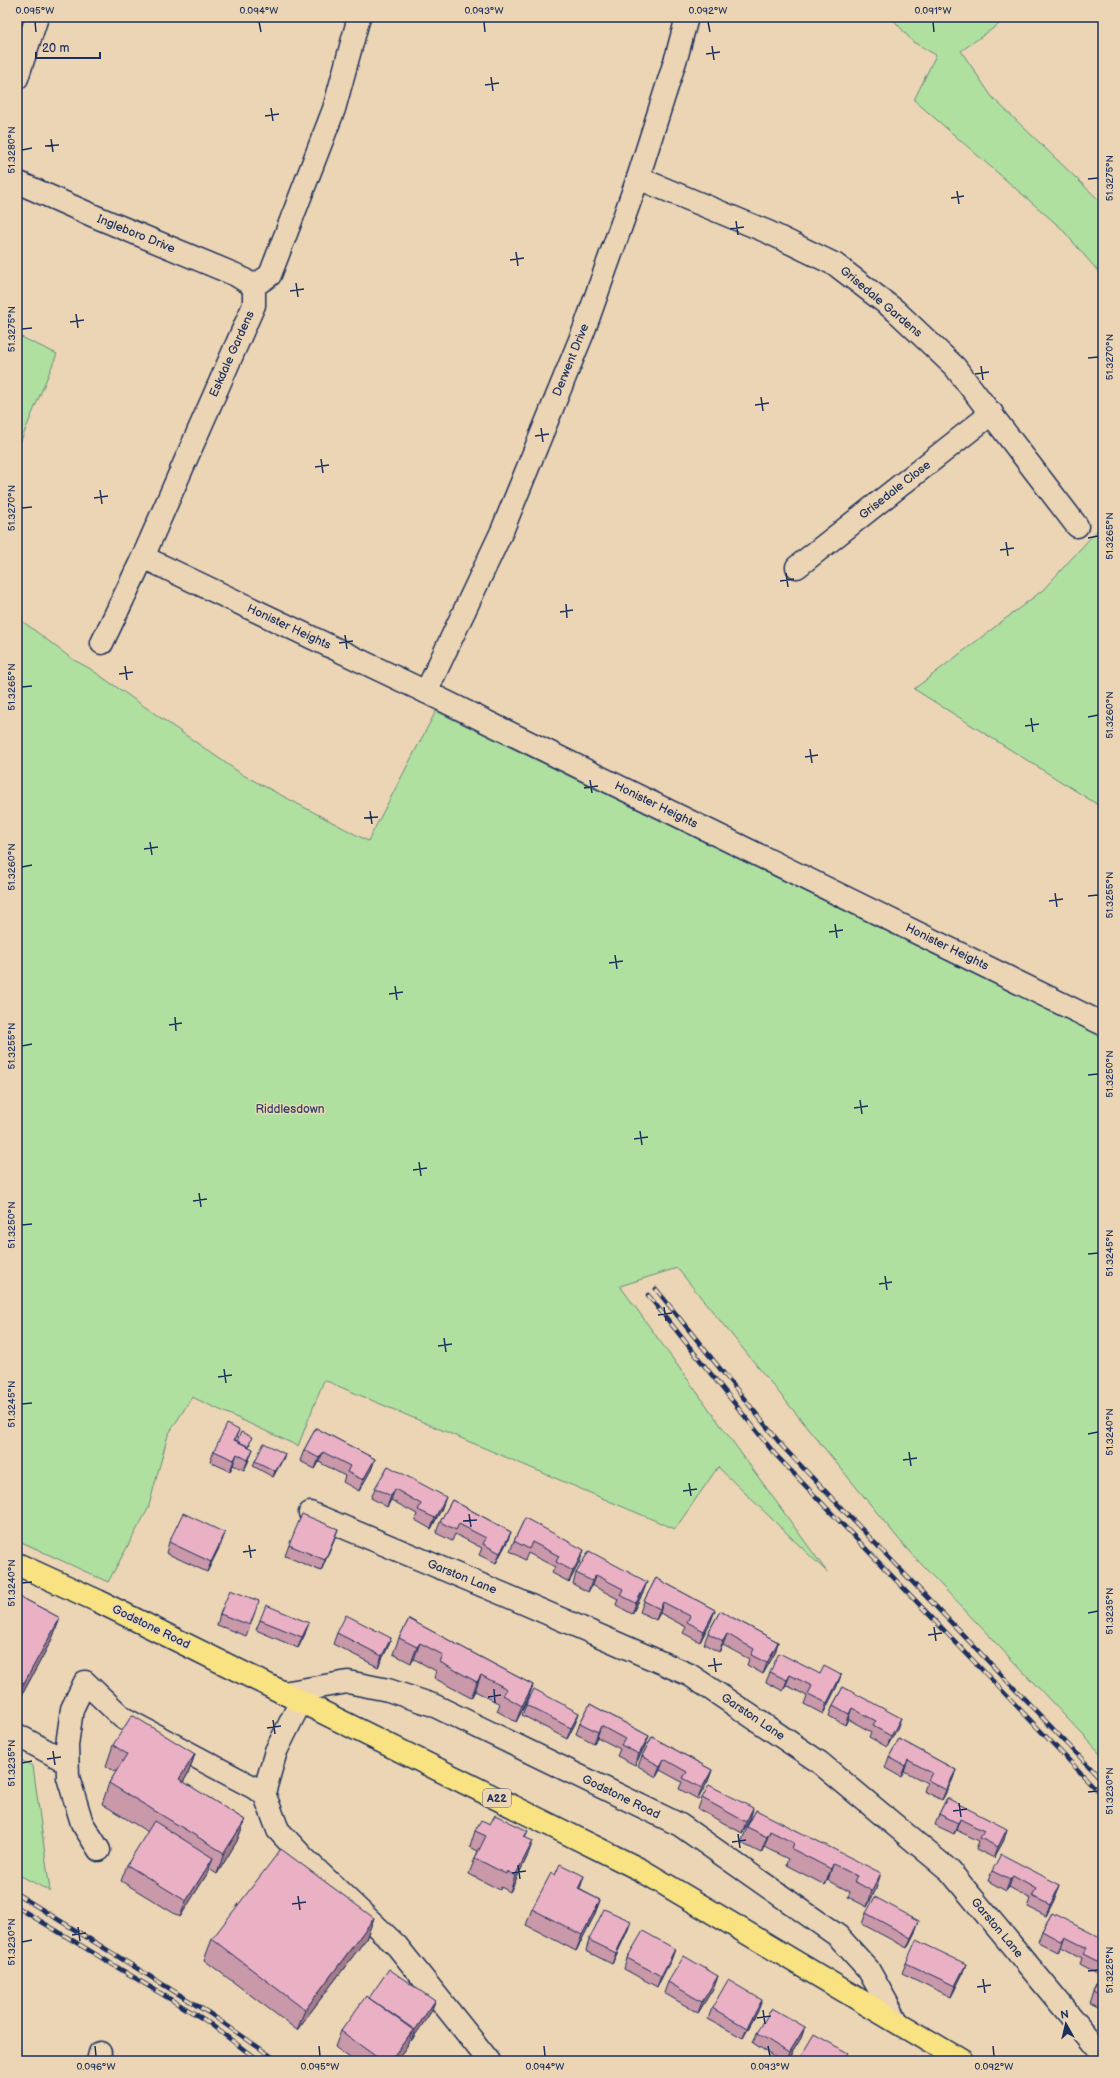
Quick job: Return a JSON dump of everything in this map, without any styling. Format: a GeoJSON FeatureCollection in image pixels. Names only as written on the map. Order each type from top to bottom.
{"type":"FeatureCollection","features":[{"type":"Feature","properties":{"kind":"highway","name":"Godstone Road"},"geometry":{"type":"LineString","coordinates":[[17,1564],[98,1601],[641,1870],[962,2061]]}},
{"type":"Feature","properties":{"kind":"street"},"geometry":{"type":"LineString","coordinates":[[17,78],[37,17]]}},
{"type":"Feature","properties":{"kind":"street"},"geometry":{"type":"LineString","coordinates":[[254,286],[270,275],[334,109],[360,17]]}},
{"type":"Feature","properties":{"kind":"street","name":"Derwent Drive"},"geometry":{"type":"LineString","coordinates":[[426,692],[505,524],[584,330],[638,178],[677,55],[687,17]]}},
{"type":"Feature","properties":{"kind":"street","name":"Grisedale Gardens"},"geometry":{"type":"LineString","coordinates":[[638,178],[768,232],[836,265],[896,311],[955,367],[992,413],[1076,526]]}},
{"type":"Feature","properties":{"kind":"street","name":"Ingleboro Drive"},"geometry":{"type":"LineString","coordinates":[[17,182],[94,216],[236,274],[254,286]]}},
{"type":"Feature","properties":{"kind":"street","name":"Eskdale Gardens"},"geometry":{"type":"LineString","coordinates":[[102,644],[143,558],[254,305],[254,286]]}},
{"type":"Feature","properties":{"kind":"street","name":"Grisedale Close"},"geometry":{"type":"LineString","coordinates":[[797,567],[992,413]]}},
{"type":"Feature","properties":{"kind":"street","name":"Honister Heights"},"geometry":{"type":"LineString","coordinates":[[143,558],[426,692],[1103,1024]]}},
{"type":"Feature","properties":{"kind":"street","name":"Garston Lane"},"geometry":{"type":"LineString","coordinates":[[310,1513],[510,1596],[690,1675],[819,1762],[950,1871],[1103,2055]]}},
{"type":"Feature","properties":{"kind":"street"},"geometry":{"type":"LineString","coordinates":[[100,1850],[82,1823],[68,1777],[67,1745],[72,1709],[85,1682],[123,1718],[264,1793]]}},
{"type":"Feature","properties":{"kind":"street","name":"Godstone Road"},"geometry":{"type":"LineString","coordinates":[[292,1697],[348,1682],[396,1692],[433,1705],[680,1825],[838,1936],[868,1969],[897,2021]]}},
{"type":"Feature","properties":{"kind":"street"},"geometry":{"type":"LineString","coordinates":[[292,1697],[264,1793],[278,1830],[397,1946],[489,2061]]}},
{"type":"Feature","properties":{"kind":"street"},"geometry":{"type":"LineString","coordinates":[[17,1735],[67,1762]]}},
{"type":"Feature","properties":{"kind":"green space"},"geometry":{"type":"Polygon","coordinates":[[[891,17],[917,17],[921,22],[929,17],[1009,17],[961,51],[992,97],[1103,204],[1103,277],[1061,228],[914,100],[936,55],[913,42],[891,17]]]}},
{"type":"Feature","properties":{"kind":"green space"},"geometry":{"type":"Polygon","coordinates":[[[17,335],[57,354],[17,450],[17,335]]]}},
{"type":"Feature","properties":{"kind":"green space"},"geometry":{"type":"Polygon","coordinates":[[[1103,524],[1103,808],[914,689],[1043,590],[1103,524]]]}},
{"type":"Feature","properties":{"kind":"green space","name":"Riddlesdown"},"geometry":{"type":"Polygon","coordinates":[[[17,617],[72,659],[89,668],[243,775],[368,841],[436,711],[1103,1037],[1103,1756],[906,1548],[677,1268],[620,1286],[827,1572],[718,1467],[675,1529],[324,1380],[298,1446],[192,1397],[168,1435],[148,1509],[108,1582],[17,1540],[17,617]]]}},
{"type":"Feature","properties":{"kind":"green space"},"geometry":{"type":"Polygon","coordinates":[[[17,1758],[33,1766],[50,1891],[17,1874],[17,1758]]]}},
{"type":"Feature","properties":{"kind":"building"},"geometry":{"type":"Polygon","coordinates":[[[227,1424],[239,1430],[234,1440],[253,1449],[248,1460],[237,1454],[234,1460],[214,1451],[227,1424]]]}},
{"type":"Feature","properties":{"kind":"building"},"geometry":{"type":"Polygon","coordinates":[[[316,1428],[375,1459],[363,1480],[347,1472],[350,1466],[323,1452],[319,1458],[304,1450],[316,1428]]]}},
{"type":"Feature","properties":{"kind":"building"},"geometry":{"type":"Polygon","coordinates":[[[241,1432],[252,1437],[248,1446],[237,1441],[241,1432]]]}},
{"type":"Feature","properties":{"kind":"building"},"geometry":{"type":"Polygon","coordinates":[[[264,1443],[285,1454],[275,1471],[255,1461],[264,1443]]]}},
{"type":"Feature","properties":{"kind":"building"},"geometry":{"type":"Polygon","coordinates":[[[388,1466],[446,1497],[435,1518],[418,1510],[421,1504],[395,1489],[391,1496],[375,1488],[388,1466]]]}},
{"type":"Feature","properties":{"kind":"building"},"geometry":{"type":"Polygon","coordinates":[[[452,1500],[511,1532],[500,1553],[483,1544],[486,1538],[459,1524],[456,1530],[440,1522],[452,1500]]]}},
{"type":"Feature","properties":{"kind":"building"},"geometry":{"type":"Polygon","coordinates":[[[183,1513],[225,1533],[211,1562],[169,1542],[183,1513]]]}},
{"type":"Feature","properties":{"kind":"building"},"geometry":{"type":"Polygon","coordinates":[[[302,1514],[338,1529],[325,1560],[289,1545],[302,1514]]]}},
{"type":"Feature","properties":{"kind":"building"},"geometry":{"type":"Polygon","coordinates":[[[525,1518],[584,1550],[573,1571],[556,1562],[559,1556],[532,1542],[529,1549],[514,1541],[525,1518]]]}},
{"type":"Feature","properties":{"kind":"building"},"geometry":{"type":"Polygon","coordinates":[[[589,1551],[647,1582],[636,1603],[620,1595],[623,1589],[596,1575],[592,1581],[576,1573],[589,1551]]]}},
{"type":"Feature","properties":{"kind":"building"},"geometry":{"type":"Polygon","coordinates":[[[656,1578],[715,1610],[704,1631],[687,1622],[690,1616],[663,1602],[660,1609],[644,1601],[656,1578]]]}},
{"type":"Feature","properties":{"kind":"building"},"geometry":{"type":"Polygon","coordinates":[[[230,1590],[259,1601],[250,1625],[220,1614],[230,1590]]]}},
{"type":"Feature","properties":{"kind":"building"},"geometry":{"type":"Polygon","coordinates":[[[17,1595],[60,1618],[24,1683],[17,1679],[17,1595]]]}},
{"type":"Feature","properties":{"kind":"building"},"geometry":{"type":"Polygon","coordinates":[[[266,1605],[309,1623],[302,1637],[260,1620],[266,1605]]]}},
{"type":"Feature","properties":{"kind":"building"},"geometry":{"type":"Polygon","coordinates":[[[720,1611],[778,1642],[767,1663],[751,1655],[754,1649],[727,1634],[723,1641],[708,1633],[720,1611]]]}},
{"type":"Feature","properties":{"kind":"building"},"geometry":{"type":"Polygon","coordinates":[[[346,1615],[391,1638],[382,1656],[337,1633],[346,1615]]]}},
{"type":"Feature","properties":{"kind":"building"},"geometry":{"type":"Polygon","coordinates":[[[409,1619],[533,1685],[522,1706],[503,1695],[507,1689],[481,1675],[477,1682],[440,1662],[443,1655],[420,1643],[417,1647],[399,1638],[409,1619]]]}},
{"type":"Feature","properties":{"kind":"building"},"geometry":{"type":"Polygon","coordinates":[[[779,1653],[820,1674],[824,1666],[841,1675],[827,1703],[808,1694],[812,1686],[790,1675],[787,1680],[770,1672],[779,1653]]]}},
{"type":"Feature","properties":{"kind":"building"},"geometry":{"type":"Polygon","coordinates":[[[843,1687],[901,1718],[891,1736],[873,1726],[876,1721],[852,1708],[849,1714],[833,1705],[843,1687]]]}},
{"type":"Feature","properties":{"kind":"building"},"geometry":{"type":"Polygon","coordinates":[[[534,1689],[579,1713],[571,1728],[526,1705],[534,1689]]]}},
{"type":"Feature","properties":{"kind":"building"},"geometry":{"type":"Polygon","coordinates":[[[590,1704],[649,1736],[639,1754],[621,1745],[625,1739],[601,1726],[598,1732],[580,1723],[590,1704]]]}},
{"type":"Feature","properties":{"kind":"building"},"geometry":{"type":"Polygon","coordinates":[[[132,1715],[195,1754],[179,1779],[245,1820],[224,1853],[109,1783],[127,1754],[113,1745],[132,1715]]]}},
{"type":"Feature","properties":{"kind":"building"},"geometry":{"type":"Polygon","coordinates":[[[652,1737],[712,1770],[702,1788],[683,1778],[687,1772],[664,1759],[660,1766],[642,1756],[652,1737]]]}},
{"type":"Feature","properties":{"kind":"building"},"geometry":{"type":"Polygon","coordinates":[[[899,1739],[956,1770],[946,1790],[928,1780],[932,1773],[908,1760],[905,1766],[889,1757],[899,1739]]]}},
{"type":"Feature","properties":{"kind":"building"},"geometry":{"type":"Polygon","coordinates":[[[709,1785],[753,1808],[746,1822],[702,1798],[709,1785]]]}},
{"type":"Feature","properties":{"kind":"building"},"geometry":{"type":"Polygon","coordinates":[[[947,1798],[1007,1829],[998,1847],[980,1838],[984,1831],[960,1819],[958,1823],[939,1814],[947,1798]]]}},
{"type":"Feature","properties":{"kind":"building"},"geometry":{"type":"Polygon","coordinates":[[[756,1810],[881,1873],[872,1891],[854,1881],[857,1876],[833,1864],[831,1869],[792,1849],[794,1843],[770,1831],[767,1837],[747,1827],[756,1810]]]}},
{"type":"Feature","properties":{"kind":"building"},"geometry":{"type":"Polygon","coordinates":[[[495,1815],[528,1831],[524,1837],[533,1841],[515,1876],[507,1871],[506,1874],[475,1858],[486,1836],[475,1831],[481,1820],[490,1824],[495,1815]]]}},
{"type":"Feature","properties":{"kind":"building"},"geometry":{"type":"Polygon","coordinates":[[[154,1821],[213,1858],[186,1901],[127,1865],[154,1821]]]}},
{"type":"Feature","properties":{"kind":"building"},"geometry":{"type":"Polygon","coordinates":[[[281,1849],[374,1918],[305,2010],[212,1939],[281,1849]]]}},
{"type":"Feature","properties":{"kind":"building"},"geometry":{"type":"Polygon","coordinates":[[[1001,1854],[1060,1885],[1050,1905],[1032,1896],[1036,1889],[1013,1876],[1010,1880],[992,1871],[1001,1854]]]}},
{"type":"Feature","properties":{"kind":"building"},"geometry":{"type":"Polygon","coordinates":[[[560,1864],[584,1876],[578,1889],[600,1900],[582,1935],[532,1909],[551,1873],[555,1875],[560,1864]]]}},
{"type":"Feature","properties":{"kind":"building"},"geometry":{"type":"Polygon","coordinates":[[[875,1897],[919,1921],[911,1938],[866,1913],[875,1897]]]}},
{"type":"Feature","properties":{"kind":"building"},"geometry":{"type":"Polygon","coordinates":[[[604,1909],[631,1921],[616,1953],[589,1940],[604,1909]]]}},
{"type":"Feature","properties":{"kind":"building"},"geometry":{"type":"Polygon","coordinates":[[[1052,1913],[1103,1939],[1103,1960],[1101,1963],[1083,1954],[1087,1948],[1065,1937],[1062,1942],[1042,1931],[1052,1913]]]}},
{"type":"Feature","properties":{"kind":"building"},"geometry":{"type":"Polygon","coordinates":[[[643,1931],[675,1949],[661,1976],[627,1958],[643,1931]]]}},
{"type":"Feature","properties":{"kind":"building"},"geometry":{"type":"Polygon","coordinates":[[[916,1940],[966,1964],[955,1986],[906,1963],[916,1940]]]}},
{"type":"Feature","properties":{"kind":"building"},"geometry":{"type":"Polygon","coordinates":[[[684,1956],[718,1976],[702,2002],[668,1982],[684,1956]]]}},
{"type":"Feature","properties":{"kind":"building"},"geometry":{"type":"Polygon","coordinates":[[[389,1969],[435,2001],[415,2030],[369,1998],[389,1969]]]}},
{"type":"Feature","properties":{"kind":"building"},"geometry":{"type":"Polygon","coordinates":[[[1103,1973],[1103,1997],[1093,1992],[1103,1973]]]}},
{"type":"Feature","properties":{"kind":"building"},"geometry":{"type":"Polygon","coordinates":[[[728,1980],[762,2000],[747,2028],[712,2008],[728,1980]]]}},
{"type":"Feature","properties":{"kind":"building"},"geometry":{"type":"Polygon","coordinates":[[[366,1996],[413,2030],[390,2061],[382,2061],[341,2031],[366,1996]]]}},
{"type":"Feature","properties":{"kind":"building"},"geometry":{"type":"Polygon","coordinates":[[[772,2008],[805,2027],[789,2053],[757,2033],[772,2008]]]}},
{"type":"Feature","properties":{"kind":"building"},"geometry":{"type":"Polygon","coordinates":[[[814,2034],[848,2053],[843,2061],[798,2061],[814,2034]]]}},
{"type":"Feature","properties":{"kind":"railway"},"geometry":{"type":"LineString","coordinates":[[656,1289],[783,1447],[1103,1781]]}},
{"type":"Feature","properties":{"kind":"railway"},"geometry":{"type":"LineString","coordinates":[[648,1295],[774,1453],[1103,1796]]}},
{"type":"Feature","properties":{"kind":"railway"},"geometry":{"type":"LineString","coordinates":[[17,1894],[209,2013],[278,2061]]}},
{"type":"Feature","properties":{"kind":"railway"},"geometry":{"type":"LineString","coordinates":[[17,1907],[205,2020],[259,2061]]}}]}
